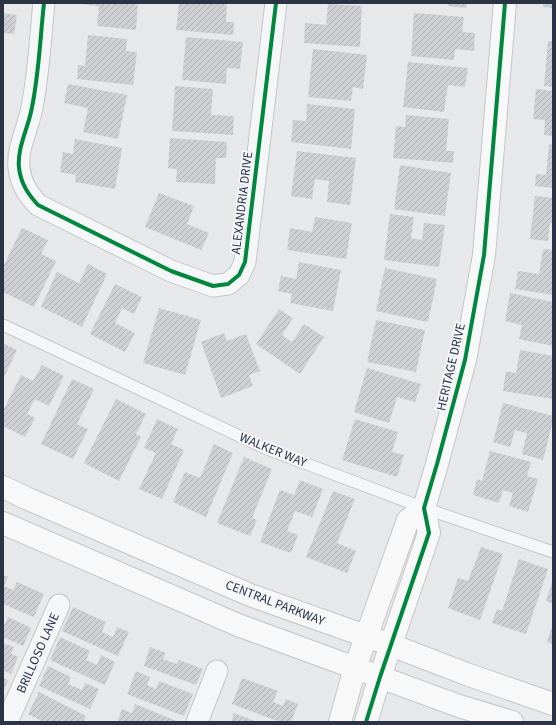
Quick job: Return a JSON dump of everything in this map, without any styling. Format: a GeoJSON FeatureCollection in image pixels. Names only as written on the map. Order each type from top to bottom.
{"type":"FeatureCollection","features":[{"type":"Feature","properties":{"kind":"main road","name":"HERITAGE DRIVE"},"geometry":{"type":"LineString","coordinates":[[366,722],[429,533],[424,508],[465,360],[484,255],[505,3]]}},
{"type":"Feature","properties":{"kind":"main road","name":"CENTRAL PARKWAY"},"geometry":{"type":"LineString","coordinates":[[3,487],[250,595],[553,704]]}},
{"type":"Feature","properties":{"kind":"main road"},"geometry":{"type":"LineString","coordinates":[[340,722],[355,668],[408,520],[424,508]]}},
{"type":"Feature","properties":{"kind":"main road"},"geometry":{"type":"LineString","coordinates":[[3,523],[238,625],[459,706],[512,722]]}},
{"type":"Feature","properties":{"kind":"street","name":"ALEXANDRIA DRIVE"},"geometry":{"type":"LineString","coordinates":[[44,3],[38,72],[31,112],[21,148],[19,167],[22,182],[29,196],[38,205],[136,254],[171,271],[213,286],[228,284],[239,275],[245,262],[276,3]]}},
{"type":"Feature","properties":{"kind":"street","name":"BRILLOSO LANE"},"geometry":{"type":"LineString","coordinates":[[7,722],[59,605]]}},
{"type":"Feature","properties":{"kind":"street"},"geometry":{"type":"LineString","coordinates":[[197,722],[217,671]]}},
{"type":"Feature","properties":{"kind":"lane","name":"WALKER WAY"},"geometry":{"type":"LineString","coordinates":[[3,325],[266,449],[424,508],[553,552]]}},
{"type":"Feature","properties":{"kind":"building"},"geometry":{"type":"Polygon","coordinates":[[[81,3],[138,3],[136,30],[97,26],[99,6],[81,3]]]}},
{"type":"Feature","properties":{"kind":"building"},"geometry":{"type":"Polygon","coordinates":[[[179,3],[227,3],[226,22],[234,22],[233,35],[176,30],[179,3]]]}},
{"type":"Feature","properties":{"kind":"building"},"geometry":{"type":"Polygon","coordinates":[[[448,3],[467,3],[466,8],[448,6],[448,3]]]}},
{"type":"Feature","properties":{"kind":"building"},"geometry":{"type":"Polygon","coordinates":[[[543,3],[553,3],[553,8],[543,7],[543,3]]]}},
{"type":"Feature","properties":{"kind":"building"},"geometry":{"type":"Polygon","coordinates":[[[328,4],[362,6],[360,47],[304,43],[305,23],[326,25],[328,4]]]}},
{"type":"Feature","properties":{"kind":"building"},"geometry":{"type":"Polygon","coordinates":[[[3,13],[17,15],[14,34],[3,33],[3,13]]]}},
{"type":"Feature","properties":{"kind":"building"},"geometry":{"type":"Polygon","coordinates":[[[414,13],[464,17],[462,32],[475,33],[474,51],[455,49],[454,60],[411,56],[414,13]]]}},
{"type":"Feature","properties":{"kind":"building"},"geometry":{"type":"Polygon","coordinates":[[[88,35],[127,39],[126,51],[137,52],[133,85],[77,79],[78,65],[85,66],[88,35]]]}},
{"type":"Feature","properties":{"kind":"building"},"geometry":{"type":"Polygon","coordinates":[[[186,37],[243,42],[240,69],[227,68],[226,84],[182,80],[186,37]]]}},
{"type":"Feature","properties":{"kind":"building"},"geometry":{"type":"Polygon","coordinates":[[[548,41],[553,41],[553,87],[544,86],[548,41]]]}},
{"type":"Feature","properties":{"kind":"building"},"geometry":{"type":"Polygon","coordinates":[[[313,49],[367,55],[363,89],[353,87],[351,101],[308,97],[313,49]]]}},
{"type":"Feature","properties":{"kind":"building"},"geometry":{"type":"Polygon","coordinates":[[[408,62],[468,68],[465,87],[448,85],[444,112],[403,107],[408,62]]]}},
{"type":"Feature","properties":{"kind":"building"},"geometry":{"type":"Polygon","coordinates":[[[68,84],[127,95],[118,139],[83,132],[88,108],[64,103],[68,84]]]}},
{"type":"Feature","properties":{"kind":"building"},"geometry":{"type":"Polygon","coordinates":[[[175,86],[213,89],[211,115],[234,116],[233,135],[172,131],[175,86]]]}},
{"type":"Feature","properties":{"kind":"building"},"geometry":{"type":"Polygon","coordinates":[[[536,89],[553,91],[553,136],[544,135],[545,120],[533,119],[536,89]]]}},
{"type":"Feature","properties":{"kind":"building"},"geometry":{"type":"Polygon","coordinates":[[[307,104],[355,109],[351,149],[291,142],[293,120],[306,121],[307,104]]]}},
{"type":"Feature","properties":{"kind":"building"},"geometry":{"type":"Polygon","coordinates":[[[406,115],[449,119],[446,151],[454,151],[453,163],[393,158],[396,126],[405,127],[406,115]]]}},
{"type":"Feature","properties":{"kind":"building"},"geometry":{"type":"Polygon","coordinates":[[[170,138],[227,142],[226,158],[216,158],[215,184],[176,182],[177,169],[168,168],[170,138]]]}},
{"type":"Feature","properties":{"kind":"building"},"geometry":{"type":"Polygon","coordinates":[[[75,139],[122,148],[115,189],[75,182],[76,175],[60,172],[63,152],[73,154],[75,139]]]}},
{"type":"Feature","properties":{"kind":"building"},"geometry":{"type":"Polygon","coordinates":[[[549,144],[553,145],[553,188],[535,186],[536,174],[546,175],[549,144]]]}},
{"type":"Feature","properties":{"kind":"building"},"geometry":{"type":"Polygon","coordinates":[[[297,151],[356,158],[350,205],[327,202],[329,181],[315,179],[312,199],[291,196],[297,151]]]}},
{"type":"Feature","properties":{"kind":"building"},"geometry":{"type":"Polygon","coordinates":[[[400,165],[451,173],[445,216],[394,209],[400,165]]]}},
{"type":"Feature","properties":{"kind":"building"},"geometry":{"type":"Polygon","coordinates":[[[159,193],[194,206],[187,224],[209,233],[201,250],[145,227],[159,193]]]}},
{"type":"Feature","properties":{"kind":"building"},"geometry":{"type":"Polygon","coordinates":[[[535,196],[553,198],[553,223],[550,223],[548,241],[530,239],[535,196]]]}},
{"type":"Feature","properties":{"kind":"building"},"geometry":{"type":"Polygon","coordinates":[[[390,214],[414,217],[411,238],[422,240],[424,223],[445,225],[439,267],[384,260],[390,214]]]}},
{"type":"Feature","properties":{"kind":"building"},"geometry":{"type":"Polygon","coordinates":[[[315,217],[352,223],[346,259],[287,250],[290,228],[312,232],[315,217]]]}},
{"type":"Feature","properties":{"kind":"building"},"geometry":{"type":"Polygon","coordinates":[[[22,228],[48,240],[41,254],[56,261],[34,307],[3,292],[3,267],[22,228]]]}},
{"type":"Feature","properties":{"kind":"building"},"geometry":{"type":"Polygon","coordinates":[[[543,249],[553,250],[553,295],[515,289],[518,271],[539,274],[543,249]]]}},
{"type":"Feature","properties":{"kind":"building"},"geometry":{"type":"Polygon","coordinates":[[[299,262],[341,270],[333,311],[290,303],[292,294],[278,291],[281,276],[296,279],[299,262]]]}},
{"type":"Feature","properties":{"kind":"building"},"geometry":{"type":"Polygon","coordinates":[[[88,264],[107,274],[82,327],[41,307],[57,272],[79,283],[88,264]]]}},
{"type":"Feature","properties":{"kind":"building"},"geometry":{"type":"Polygon","coordinates":[[[385,268],[437,279],[428,322],[376,311],[385,268]]]}},
{"type":"Feature","properties":{"kind":"building"},"geometry":{"type":"Polygon","coordinates":[[[115,284],[142,297],[134,314],[122,308],[115,323],[135,333],[125,352],[90,334],[115,284]]]}},
{"type":"Feature","properties":{"kind":"building"},"geometry":{"type":"Polygon","coordinates":[[[510,293],[553,302],[553,346],[519,339],[522,325],[505,321],[510,293]]]}},
{"type":"Feature","properties":{"kind":"building"},"geometry":{"type":"Polygon","coordinates":[[[159,308],[201,320],[185,375],[143,363],[159,308]]]}},
{"type":"Feature","properties":{"kind":"building"},"geometry":{"type":"Polygon","coordinates":[[[279,309],[293,318],[282,335],[292,342],[304,324],[324,337],[300,374],[256,344],[279,309]]]}},
{"type":"Feature","properties":{"kind":"building"},"geometry":{"type":"Polygon","coordinates":[[[376,320],[425,330],[416,372],[367,362],[376,320]]]}},
{"type":"Feature","properties":{"kind":"building"},"geometry":{"type":"Polygon","coordinates":[[[224,333],[227,341],[246,334],[260,371],[249,375],[253,386],[221,398],[201,342],[224,333]]]}},
{"type":"Feature","properties":{"kind":"building"},"geometry":{"type":"Polygon","coordinates":[[[3,343],[17,350],[3,379],[3,343]]]}},
{"type":"Feature","properties":{"kind":"building"},"geometry":{"type":"Polygon","coordinates":[[[520,350],[553,356],[553,399],[503,391],[506,371],[516,373],[520,350]]]}},
{"type":"Feature","properties":{"kind":"building"},"geometry":{"type":"Polygon","coordinates":[[[42,365],[64,376],[49,406],[35,399],[27,414],[35,418],[25,437],[3,426],[3,411],[21,375],[33,381],[42,365]]]}},
{"type":"Feature","properties":{"kind":"building"},"geometry":{"type":"Polygon","coordinates":[[[367,368],[421,384],[415,402],[397,397],[389,423],[354,412],[367,368]]]}},
{"type":"Feature","properties":{"kind":"building"},"geometry":{"type":"Polygon","coordinates":[[[72,379],[94,389],[77,424],[88,429],[73,459],[41,444],[72,379]]]}},
{"type":"Feature","properties":{"kind":"building"},"geometry":{"type":"Polygon","coordinates":[[[116,399],[146,414],[136,434],[141,437],[119,481],[84,463],[116,399]]]}},
{"type":"Feature","properties":{"kind":"building"},"geometry":{"type":"Polygon","coordinates":[[[503,403],[553,416],[543,460],[522,454],[527,433],[515,430],[510,447],[493,442],[503,403]]]}},
{"type":"Feature","properties":{"kind":"building"},"geometry":{"type":"Polygon","coordinates":[[[157,419],[178,429],[171,444],[184,450],[162,499],[139,489],[156,453],[144,448],[157,419]]]}},
{"type":"Feature","properties":{"kind":"building"},"geometry":{"type":"Polygon","coordinates":[[[355,419],[398,432],[392,452],[404,455],[397,477],[342,460],[355,419]]]}},
{"type":"Feature","properties":{"kind":"building"},"geometry":{"type":"Polygon","coordinates":[[[214,444],[233,453],[206,517],[173,502],[185,472],[200,478],[214,444]]]}},
{"type":"Feature","properties":{"kind":"building"},"geometry":{"type":"Polygon","coordinates":[[[490,451],[531,462],[527,476],[538,479],[528,512],[509,506],[513,493],[503,490],[499,503],[473,495],[477,479],[482,481],[490,451]]]}},
{"type":"Feature","properties":{"kind":"building"},"geometry":{"type":"Polygon","coordinates":[[[244,457],[272,469],[252,518],[257,520],[250,536],[217,523],[244,457]]]}},
{"type":"Feature","properties":{"kind":"building"},"geometry":{"type":"Polygon","coordinates":[[[300,480],[323,489],[312,517],[295,511],[287,531],[298,535],[291,553],[260,542],[280,490],[294,495],[300,480]]]}},
{"type":"Feature","properties":{"kind":"building"},"geometry":{"type":"Polygon","coordinates":[[[333,491],[355,499],[337,543],[356,551],[347,573],[306,557],[333,491]]]}},
{"type":"Feature","properties":{"kind":"building"},"geometry":{"type":"Polygon","coordinates":[[[481,547],[503,554],[480,620],[448,608],[458,578],[468,581],[481,547]]]}},
{"type":"Feature","properties":{"kind":"building"},"geometry":{"type":"Polygon","coordinates":[[[519,559],[548,569],[526,634],[492,623],[497,609],[502,611],[519,559]]]}},
{"type":"Feature","properties":{"kind":"building"},"geometry":{"type":"Polygon","coordinates":[[[3,575],[8,577],[4,586],[13,590],[17,582],[44,594],[34,617],[3,604],[3,575]]]}},
{"type":"Feature","properties":{"kind":"building"},"geometry":{"type":"Polygon","coordinates":[[[553,579],[553,604],[546,601],[553,579]]]}},
{"type":"Feature","properties":{"kind":"building"},"geometry":{"type":"Polygon","coordinates":[[[73,607],[106,622],[102,632],[113,637],[117,627],[129,632],[118,656],[62,631],[73,607]]]}},
{"type":"Feature","properties":{"kind":"building"},"geometry":{"type":"Polygon","coordinates":[[[8,617],[31,628],[23,646],[3,637],[3,623],[5,624],[8,617]]]}},
{"type":"Feature","properties":{"kind":"building"},"geometry":{"type":"Polygon","coordinates":[[[553,624],[553,644],[547,642],[553,624]]]}},
{"type":"Feature","properties":{"kind":"building"},"geometry":{"type":"Polygon","coordinates":[[[60,637],[90,651],[86,660],[97,665],[101,655],[115,662],[105,685],[50,660],[60,637]]]}},
{"type":"Feature","properties":{"kind":"building"},"geometry":{"type":"Polygon","coordinates":[[[3,643],[14,647],[11,654],[18,657],[11,674],[3,670],[3,643]]]}},
{"type":"Feature","properties":{"kind":"building"},"geometry":{"type":"Polygon","coordinates":[[[150,647],[166,653],[163,659],[177,664],[179,660],[203,669],[196,685],[144,666],[150,647]]]}},
{"type":"Feature","properties":{"kind":"building"},"geometry":{"type":"Polygon","coordinates":[[[48,666],[71,677],[68,684],[82,690],[85,683],[99,689],[90,709],[39,686],[48,666]]]}},
{"type":"Feature","properties":{"kind":"building"},"geometry":{"type":"Polygon","coordinates":[[[136,671],[150,677],[147,685],[156,689],[159,681],[193,694],[184,716],[127,694],[136,671]]]}},
{"type":"Feature","properties":{"kind":"building"},"geometry":{"type":"Polygon","coordinates":[[[3,678],[8,680],[3,692],[3,678]]]}},
{"type":"Feature","properties":{"kind":"building"},"geometry":{"type":"Polygon","coordinates":[[[242,678],[278,691],[273,702],[283,706],[286,699],[298,704],[291,722],[280,722],[232,704],[242,678]]]}},
{"type":"Feature","properties":{"kind":"building"},"geometry":{"type":"Polygon","coordinates":[[[39,692],[86,716],[83,722],[66,722],[62,720],[60,722],[44,722],[28,714],[39,692]]]}},
{"type":"Feature","properties":{"kind":"building"},"geometry":{"type":"Polygon","coordinates":[[[135,704],[179,722],[122,722],[118,720],[122,709],[132,713],[135,704]]]}},
{"type":"Feature","properties":{"kind":"building"},"geometry":{"type":"Polygon","coordinates":[[[234,713],[257,722],[231,722],[234,713]]]}},
{"type":"Feature","properties":{"kind":"cycle path"},"geometry":{"type":"LineString","coordinates":[[44,3],[34,98],[19,154],[21,179],[31,197],[38,205],[171,271],[213,286],[228,284],[239,275],[245,262],[276,3]]}},
{"type":"Feature","properties":{"kind":"cycle path"},"geometry":{"type":"LineString","coordinates":[[366,722],[429,533],[424,508],[465,360],[484,255],[505,3]]}}]}
